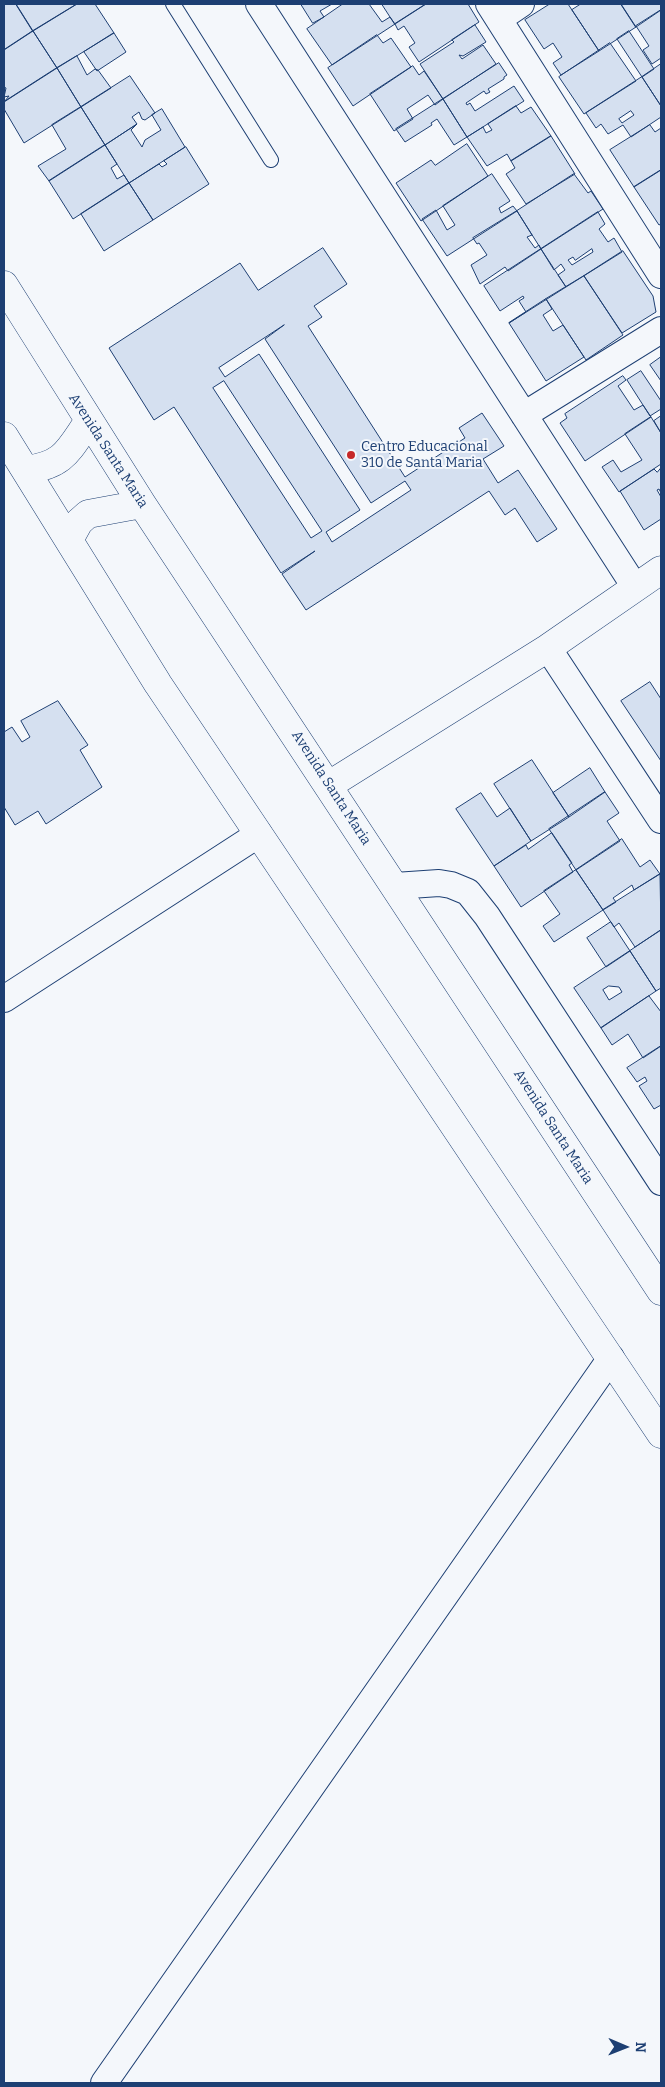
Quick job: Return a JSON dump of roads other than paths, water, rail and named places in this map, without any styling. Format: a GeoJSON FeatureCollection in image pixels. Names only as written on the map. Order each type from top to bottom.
{"type":"FeatureCollection","features":[{"type":"Feature","properties":{"kind":"main road","name":"Avenida Santa Maria"},"geometry":{"type":"LineString","coordinates":[[4,285],[88,422],[661,1291]]}},
{"type":"Feature","properties":{"kind":"main road"},"geometry":{"type":"LineString","coordinates":[[26,470],[50,465],[60,459],[88,422]]}},
{"type":"Feature","properties":{"kind":"main road"},"geometry":{"type":"LineString","coordinates":[[4,436],[158,684],[661,1434]]}},
{"type":"Feature","properties":{"kind":"main road"},"geometry":{"type":"LineString","coordinates":[[68,540],[79,522],[88,514],[142,504]]}},
{"type":"Feature","properties":{"kind":"main road"},"geometry":{"type":"LineString","coordinates":[[329,785],[548,648],[661,570]]}},
{"type":"Feature","properties":{"kind":"street"},"geometry":{"type":"LineString","coordinates":[[259,4],[635,587]]}},
{"type":"Feature","properties":{"kind":"street"},"geometry":{"type":"LineString","coordinates":[[521,4],[494,11],[661,275]]}},
{"type":"Feature","properties":{"kind":"street"},"geometry":{"type":"LineString","coordinates":[[524,415],[661,330]]}},
{"type":"Feature","properties":{"kind":"street"},"geometry":{"type":"LineString","coordinates":[[548,648],[661,820]]}},
{"type":"Feature","properties":{"kind":"street"},"geometry":{"type":"LineString","coordinates":[[4,999],[259,834]]}},
{"type":"Feature","properties":{"kind":"street"},"geometry":{"type":"LineString","coordinates":[[395,886],[440,883],[468,892],[487,916],[661,1182]]}},
{"type":"Feature","properties":{"kind":"street"},"geometry":{"type":"LineString","coordinates":[[104,2083],[611,1358]]}},
{"type":"Feature","properties":{"kind":"lane"},"geometry":{"type":"LineString","coordinates":[[173,4],[271,160]]}},
{"type":"Feature","properties":{"kind":"place","name":"Centro Educacional 310 de Santa Maria"},"geometry":{"type":"Point","coordinates":[351,455]}}]}
